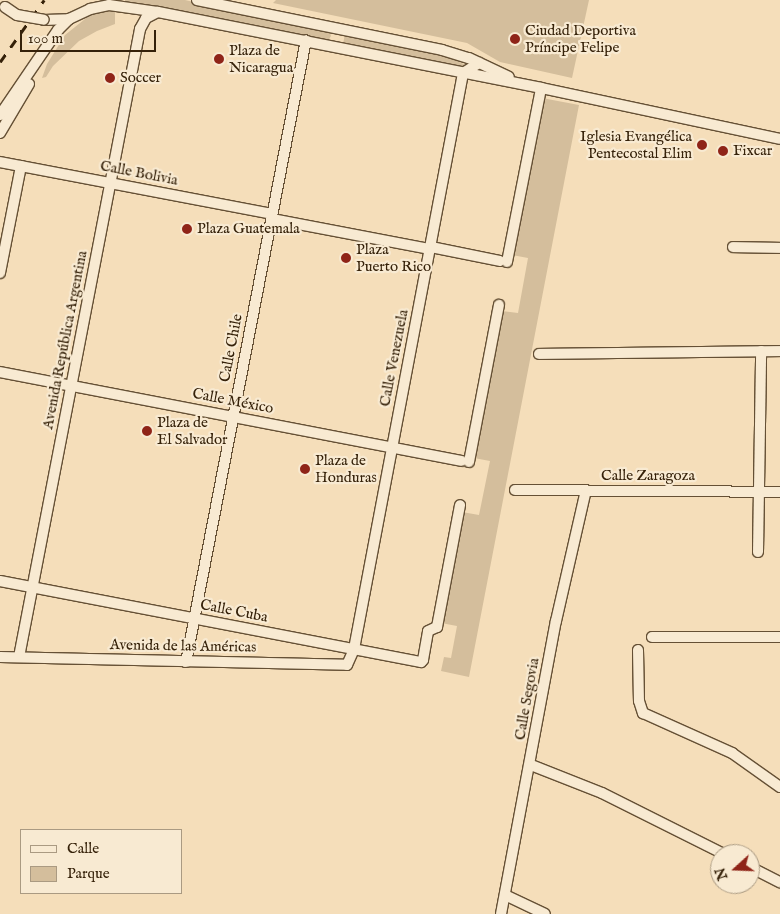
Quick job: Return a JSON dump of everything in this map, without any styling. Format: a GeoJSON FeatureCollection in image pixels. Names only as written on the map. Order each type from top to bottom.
{"type":"FeatureCollection","features":[{"type":"Feature","properties":{"kind":"street"},"geometry":{"type":"LineString","coordinates":[[80,12],[87,0]]}},
{"type":"Feature","properties":{"kind":"street"},"geometry":{"type":"LineString","coordinates":[[197,0],[442,50],[479,63],[499,74],[540,88]]}},
{"type":"Feature","properties":{"kind":"street"},"geometry":{"type":"LineString","coordinates":[[2,5],[17,15],[44,20],[69,19]]}},
{"type":"Feature","properties":{"kind":"street"},"geometry":{"type":"LineString","coordinates":[[0,114],[58,30],[69,19],[80,12],[98,6],[158,12],[306,40],[780,139]]}},
{"type":"Feature","properties":{"kind":"street"},"geometry":{"type":"LineString","coordinates":[[130,8],[137,17],[140,28]]}},
{"type":"Feature","properties":{"kind":"street"},"geometry":{"type":"LineString","coordinates":[[140,28],[146,18],[158,12]]}},
{"type":"Feature","properties":{"kind":"street","name":"Avenida República Argentina"},"geometry":{"type":"LineString","coordinates":[[19,657],[140,28]]}},
{"type":"Feature","properties":{"kind":"street"},"geometry":{"type":"LineString","coordinates":[[331,45],[338,39],[335,29]]}},
{"type":"Feature","properties":{"kind":"street","name":"Calle Chile"},"geometry":{"type":"LineString","coordinates":[[186,662],[306,40]]}},
{"type":"Feature","properties":{"kind":"street"},"geometry":{"type":"LineString","coordinates":[[0,133],[35,74],[39,58]]}},
{"type":"Feature","properties":{"kind":"street"},"geometry":{"type":"LineString","coordinates":[[463,73],[479,63]]}},
{"type":"Feature","properties":{"kind":"street","name":"Calle Venezuela"},"geometry":{"type":"LineString","coordinates":[[354,649],[463,73]]}},
{"type":"Feature","properties":{"kind":"street","name":"Calle Bolivia"},"geometry":{"type":"LineString","coordinates":[[0,162],[503,261],[540,88]]}},
{"type":"Feature","properties":{"kind":"street"},"geometry":{"type":"LineString","coordinates":[[0,273],[21,166]]}},
{"type":"Feature","properties":{"kind":"street"},"geometry":{"type":"LineString","coordinates":[[733,247],[780,248]]}},
{"type":"Feature","properties":{"kind":"street","name":"Calle México"},"geometry":{"type":"LineString","coordinates":[[0,372],[465,461],[500,305]]}},
{"type":"Feature","properties":{"kind":"street"},"geometry":{"type":"LineString","coordinates":[[758,552],[761,351]]}},
{"type":"Feature","properties":{"kind":"street"},"geometry":{"type":"LineString","coordinates":[[539,354],[780,351]]}},
{"type":"Feature","properties":{"kind":"street","name":"Calle Zaragoza"},"geometry":{"type":"LineString","coordinates":[[515,490],[780,492]]}},
{"type":"Feature","properties":{"kind":"street","name":"Calle Segovia"},"geometry":{"type":"LineString","coordinates":[[501,914],[531,765],[556,621],[586,490]]}},
{"type":"Feature","properties":{"kind":"street","name":"Calle Cuba"},"geometry":{"type":"LineString","coordinates":[[0,581],[421,662],[423,660],[428,630],[436,627],[460,505]]}},
{"type":"Feature","properties":{"kind":"street"},"geometry":{"type":"LineString","coordinates":[[652,637],[780,637]]}},
{"type":"Feature","properties":{"kind":"street","name":"Avenida de las Américas"},"geometry":{"type":"LineString","coordinates":[[0,657],[340,667],[350,662],[354,649]]}},
{"type":"Feature","properties":{"kind":"street"},"geometry":{"type":"LineString","coordinates":[[638,650],[639,701],[643,713],[732,753],[780,787]]}},
{"type":"Feature","properties":{"kind":"street"},"geometry":{"type":"LineString","coordinates":[[531,765],[602,793],[710,847]]}},
{"type":"Feature","properties":{"kind":"street"},"geometry":{"type":"LineString","coordinates":[[760,872],[780,882]]}},
{"type":"Feature","properties":{"kind":"street"},"geometry":{"type":"LineString","coordinates":[[505,896],[545,914]]}},
{"type":"Feature","properties":{"kind":"green space"},"geometry":{"type":"Polygon","coordinates":[[[125,0],[185,0],[330,33],[331,36],[328,41],[125,3],[125,0]]]}},
{"type":"Feature","properties":{"kind":"green space","name":"Ciudad Deportiva Príncipe Felipe"},"geometry":{"type":"Polygon","coordinates":[[[276,0],[589,0],[572,78],[500,62],[467,43],[273,3],[276,0]]]}},
{"type":"Feature","properties":{"kind":"green space"},"geometry":{"type":"Polygon","coordinates":[[[100,12],[115,12],[115,24],[79,41],[53,66],[46,77],[42,78],[47,64],[65,35],[90,15],[100,12]]]}},
{"type":"Feature","properties":{"kind":"green space"},"geometry":{"type":"Polygon","coordinates":[[[345,34],[442,54],[472,68],[343,44],[345,34]]]}},
{"type":"Feature","properties":{"kind":"green space"},"geometry":{"type":"Polygon","coordinates":[[[542,98],[579,105],[469,677],[441,671],[444,657],[451,658],[457,626],[441,623],[462,512],[479,515],[490,461],[474,458],[502,311],[518,313],[528,258],[512,255],[542,98]]]}},
{"type":"Feature","properties":{"kind":"railway"},"geometry":{"type":"LineString","coordinates":[[0,62],[44,0]]}},
{"type":"Feature","properties":{"kind":"place","name":"Ciudad Deportiva Príncipe Felipe"},"geometry":{"type":"Point","coordinates":[515,39]}},
{"type":"Feature","properties":{"kind":"place","name":"Plaza de Nicaragua"},"geometry":{"type":"Point","coordinates":[219,59]}},
{"type":"Feature","properties":{"kind":"place","name":"Soccer"},"geometry":{"type":"Point","coordinates":[110,78]}},
{"type":"Feature","properties":{"kind":"place","name":"Iglesia Evangélica Pentecostal Elim"},"geometry":{"type":"Point","coordinates":[702,145]}},
{"type":"Feature","properties":{"kind":"place","name":"Fixcar"},"geometry":{"type":"Point","coordinates":[723,151]}},
{"type":"Feature","properties":{"kind":"place","name":"Plaza Guatemala"},"geometry":{"type":"Point","coordinates":[187,229]}},
{"type":"Feature","properties":{"kind":"place","name":"Plaza Puerto Rico"},"geometry":{"type":"Point","coordinates":[346,258]}},
{"type":"Feature","properties":{"kind":"place","name":"Plaza de El Salvador"},"geometry":{"type":"Point","coordinates":[147,431]}},
{"type":"Feature","properties":{"kind":"place","name":"Plaza de Honduras"},"geometry":{"type":"Point","coordinates":[305,469]}}]}
